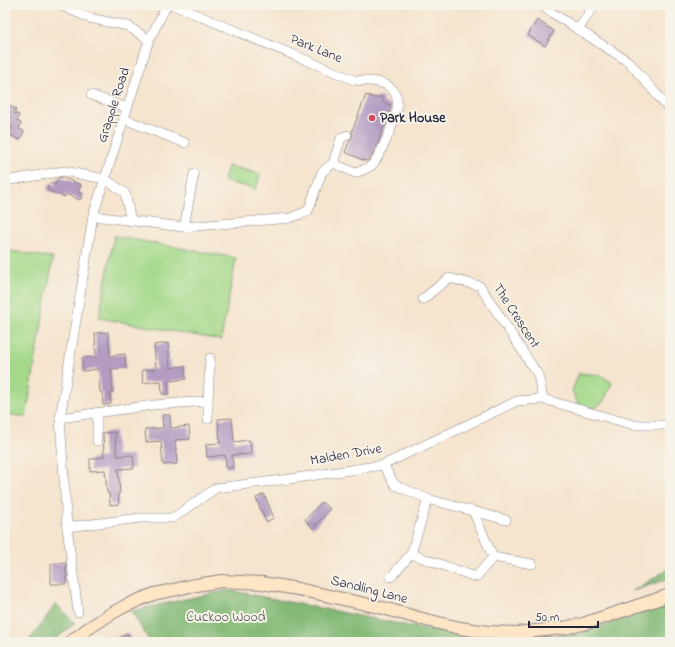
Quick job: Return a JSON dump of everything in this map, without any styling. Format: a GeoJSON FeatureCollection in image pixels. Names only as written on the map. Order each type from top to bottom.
{"type":"FeatureCollection","features":[{"type":"Feature","properties":{"kind":"street"},"geometry":{"type":"LineString","coordinates":[[60,5],[89,18],[128,26],[149,40]]}},
{"type":"Feature","properties":{"kind":"street","name":"Grapple Road"},"geometry":{"type":"LineString","coordinates":[[78,612],[67,527],[60,418],[93,216],[149,40],[167,5]]}},
{"type":"Feature","properties":{"kind":"street","name":"Park Lane"},"geometry":{"type":"LineString","coordinates":[[173,5],[354,80],[378,81],[392,88],[398,98],[397,111],[384,146],[373,164],[365,170],[355,173],[333,163]]}},
{"type":"Feature","properties":{"kind":"street"},"geometry":{"type":"LineString","coordinates":[[540,5],[630,62],[670,110]]}},
{"type":"Feature","properties":{"kind":"street"},"geometry":{"type":"LineString","coordinates":[[578,30],[594,5]]}},
{"type":"Feature","properties":{"kind":"street"},"geometry":{"type":"LineString","coordinates":[[91,94],[128,108]]}},
{"type":"Feature","properties":{"kind":"street"},"geometry":{"type":"LineString","coordinates":[[124,119],[185,143]]}},
{"type":"Feature","properties":{"kind":"street"},"geometry":{"type":"LineString","coordinates":[[93,216],[184,227],[290,218],[308,211],[322,172],[333,163],[341,138],[347,135]]}},
{"type":"Feature","properties":{"kind":"street"},"geometry":{"type":"LineString","coordinates":[[5,181],[64,171],[105,178],[125,194],[131,220]]}},
{"type":"Feature","properties":{"kind":"street"},"geometry":{"type":"LineString","coordinates":[[184,227],[194,174]]}},
{"type":"Feature","properties":{"kind":"street","name":"The Crescent"},"geometry":{"type":"LineString","coordinates":[[423,299],[449,278],[480,286],[538,375],[543,399]]}},
{"type":"Feature","properties":{"kind":"street"},"geometry":{"type":"LineString","coordinates":[[208,418],[210,358]]}},
{"type":"Feature","properties":{"kind":"street","name":"Malden Drive"},"geometry":{"type":"LineString","coordinates":[[67,527],[140,518],[173,518],[216,488],[383,465],[516,401],[543,399],[634,425],[670,425]]}},
{"type":"Feature","properties":{"kind":"street"},"geometry":{"type":"LineString","coordinates":[[60,418],[152,405],[208,401]]}},
{"type":"Feature","properties":{"kind":"street"},"geometry":{"type":"LineString","coordinates":[[97,412],[97,441]]}},
{"type":"Feature","properties":{"kind":"street"},"geometry":{"type":"LineString","coordinates":[[383,465],[395,485],[428,499],[506,520]]}},
{"type":"Feature","properties":{"kind":"street"},"geometry":{"type":"LineString","coordinates":[[391,577],[410,554],[428,499]]}},
{"type":"Feature","properties":{"kind":"street"},"geometry":{"type":"LineString","coordinates":[[474,511],[493,557]]}},
{"type":"Feature","properties":{"kind":"street"},"geometry":{"type":"LineString","coordinates":[[410,554],[476,577],[493,557]]}},
{"type":"Feature","properties":{"kind":"street"},"geometry":{"type":"LineString","coordinates":[[493,557],[532,564]]}},
{"type":"Feature","properties":{"kind":"street","name":"Sandling Lane"},"geometry":{"type":"LineString","coordinates":[[70,642],[109,615],[144,598],[154,594],[184,587],[222,581],[262,583],[298,589],[383,608],[460,628],[488,632],[517,633],[563,628],[583,624],[670,595]]}},
{"type":"Feature","properties":{"kind":"green space"},"geometry":{"type":"Polygon","coordinates":[[[228,166],[260,174],[256,189],[224,181],[228,166]]]}},
{"type":"Feature","properties":{"kind":"green space"},"geometry":{"type":"Polygon","coordinates":[[[114,236],[236,258],[221,340],[99,318],[114,236]]]}},
{"type":"Feature","properties":{"kind":"green space"},"geometry":{"type":"Polygon","coordinates":[[[5,250],[53,258],[26,417],[5,414],[5,250]]]}},
{"type":"Feature","properties":{"kind":"green space"},"geometry":{"type":"Polygon","coordinates":[[[579,373],[601,375],[612,383],[603,402],[593,410],[578,404],[572,391],[579,373]]]}},
{"type":"Feature","properties":{"kind":"green space"},"geometry":{"type":"Polygon","coordinates":[[[670,568],[670,578],[633,591],[670,568]]]}},
{"type":"Feature","properties":{"kind":"green space","name":"Cuckoo Wood"},"geometry":{"type":"Polygon","coordinates":[[[228,590],[476,639],[577,634],[670,603],[670,642],[150,642],[131,611],[228,590]]]}},
{"type":"Feature","properties":{"kind":"green space"},"geometry":{"type":"Polygon","coordinates":[[[56,604],[75,623],[52,642],[28,642],[56,604]]]}},
{"type":"Feature","properties":{"kind":"building"},"geometry":{"type":"Polygon","coordinates":[[[537,20],[554,31],[545,46],[528,35],[537,20]]]}},
{"type":"Feature","properties":{"kind":"building","name":"Park House"},"geometry":{"type":"Polygon","coordinates":[[[366,95],[375,98],[381,97],[384,103],[391,105],[389,115],[377,145],[370,158],[365,161],[345,152],[352,138],[352,131],[366,95]]]}},
{"type":"Feature","properties":{"kind":"building"},"geometry":{"type":"Polygon","coordinates":[[[5,103],[16,109],[14,113],[19,115],[17,121],[21,123],[19,129],[24,131],[20,140],[10,135],[13,128],[9,126],[11,121],[6,119],[8,114],[5,113],[5,103]]]}},
{"type":"Feature","properties":{"kind":"building"},"geometry":{"type":"Polygon","coordinates":[[[62,177],[81,185],[78,192],[83,194],[80,200],[66,194],[65,197],[47,190],[50,183],[55,185],[58,178],[62,177]]]}},
{"type":"Feature","properties":{"kind":"building"},"geometry":{"type":"Polygon","coordinates":[[[108,332],[110,356],[125,354],[126,368],[111,369],[113,393],[110,393],[111,404],[103,405],[98,369],[83,371],[82,358],[96,357],[95,333],[108,332]]]}},
{"type":"Feature","properties":{"kind":"building"},"geometry":{"type":"Polygon","coordinates":[[[168,343],[170,368],[185,366],[186,379],[168,381],[169,394],[162,394],[161,381],[143,383],[142,370],[156,369],[154,345],[168,343]]]}},
{"type":"Feature","properties":{"kind":"building"},"geometry":{"type":"Polygon","coordinates":[[[162,415],[170,415],[171,428],[189,426],[190,439],[175,440],[177,464],[163,465],[161,441],[146,442],[145,429],[163,428],[162,415]]]}},
{"type":"Feature","properties":{"kind":"building"},"geometry":{"type":"Polygon","coordinates":[[[232,418],[234,442],[250,440],[251,454],[232,455],[233,468],[226,468],[225,455],[207,457],[206,444],[220,443],[218,419],[232,418]]]}},
{"type":"Feature","properties":{"kind":"building"},"geometry":{"type":"Polygon","coordinates":[[[115,432],[117,456],[133,455],[134,468],[118,469],[120,493],[118,493],[119,504],[110,505],[109,493],[107,493],[105,470],[90,471],[90,459],[104,457],[103,433],[115,432]]]}},
{"type":"Feature","properties":{"kind":"building"},"geometry":{"type":"Polygon","coordinates":[[[264,494],[274,518],[266,522],[256,498],[264,494]]]}},
{"type":"Feature","properties":{"kind":"building"},"geometry":{"type":"Polygon","coordinates":[[[322,502],[330,509],[313,528],[305,520],[322,502]]]}},
{"type":"Feature","properties":{"kind":"building"},"geometry":{"type":"Polygon","coordinates":[[[66,563],[66,584],[51,584],[51,564],[66,563]]]}},
{"type":"Feature","properties":{"kind":"building"},"geometry":{"type":"Polygon","coordinates":[[[127,633],[133,642],[112,642],[127,633]]]}},
{"type":"Feature","properties":{"kind":"place","name":"Park House"},"geometry":{"type":"Point","coordinates":[372,118]}}]}
